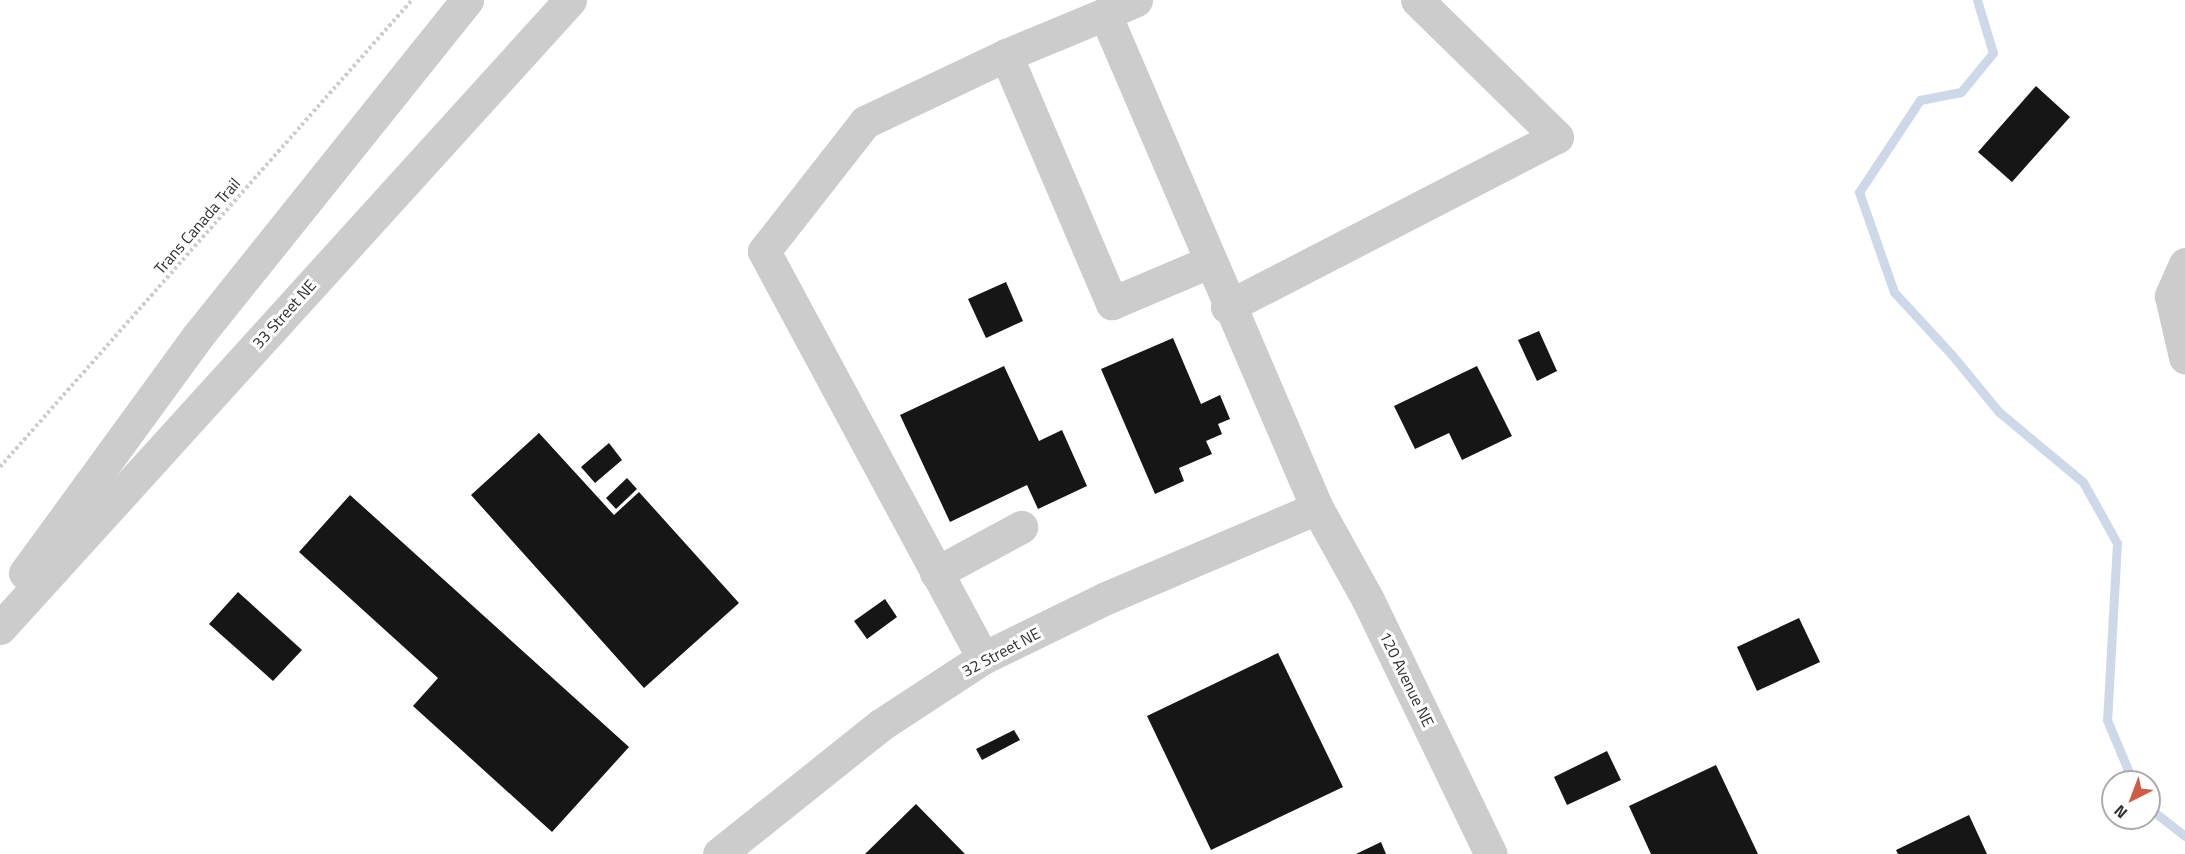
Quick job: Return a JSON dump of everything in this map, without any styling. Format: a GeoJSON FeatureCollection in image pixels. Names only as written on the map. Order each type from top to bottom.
{"type":"FeatureCollection","features":[{"type":"Feature","properties":{"kind":"street"},"geometry":{"type":"LineString","coordinates":[[0,607],[197,337],[467,0]]}},
{"type":"Feature","properties":{"kind":"street","name":"33 Street NE"},"geometry":{"type":"LineString","coordinates":[[0,628],[570,0]]}},
{"type":"Feature","properties":{"kind":"street"},"geometry":{"type":"LineString","coordinates":[[983,658],[764,251],[865,122],[1006,54],[1136,0]]}},
{"type":"Feature","properties":{"kind":"street"},"geometry":{"type":"LineString","coordinates":[[1227,307],[1557,137],[1417,0]]}},
{"type":"Feature","properties":{"kind":"street","name":"120 Avenue NE"},"geometry":{"type":"LineString","coordinates":[[1105,14],[1227,307],[1317,508],[1368,600],[1491,854]]}},
{"type":"Feature","properties":{"kind":"street"},"geometry":{"type":"LineString","coordinates":[[1006,54],[1112,303],[1209,262]]}},
{"type":"Feature","properties":{"kind":"street"},"geometry":{"type":"LineString","coordinates":[[2185,264],[2170,296],[2185,357]]}},
{"type":"Feature","properties":{"kind":"street","name":"32 Street NE"},"geometry":{"type":"LineString","coordinates":[[719,854],[882,724],[983,658],[1106,598],[1317,508]]}},
{"type":"Feature","properties":{"kind":"street"},"geometry":{"type":"LineString","coordinates":[[936,573],[1021,526]]}},
{"type":"Feature","properties":{"kind":"path","name":"Trans Canada Trail"},"geometry":{"type":"LineString","coordinates":[[0,467],[412,0]]}},
{"type":"Feature","properties":{"kind":"building"},"geometry":{"type":"Polygon","coordinates":[[[2036,86],[2070,117],[2012,182],[1978,152],[2036,86]]]}},
{"type":"Feature","properties":{"kind":"building"},"geometry":{"type":"Polygon","coordinates":[[[1006,282],[1023,321],[986,338],[968,299],[1006,282]]]}},
{"type":"Feature","properties":{"kind":"building"},"geometry":{"type":"Polygon","coordinates":[[[1539,331],[1557,371],[1537,381],[1518,340],[1539,331]]]}},
{"type":"Feature","properties":{"kind":"building"},"geometry":{"type":"Polygon","coordinates":[[[1173,338],[1201,404],[1220,395],[1230,419],[1218,424],[1222,434],[1206,441],[1212,454],[1179,468],[1184,481],[1155,494],[1101,369],[1173,338]]]}},
{"type":"Feature","properties":{"kind":"building"},"geometry":{"type":"Polygon","coordinates":[[[1004,366],[1039,441],[1062,430],[1087,486],[1038,509],[1027,485],[950,522],[900,415],[1004,366]]]}},
{"type":"Feature","properties":{"kind":"building"},"geometry":{"type":"Polygon","coordinates":[[[1477,366],[1512,436],[1462,460],[1449,433],[1415,449],[1394,406],[1477,366]]]}},
{"type":"Feature","properties":{"kind":"building"},"geometry":{"type":"Polygon","coordinates":[[[539,433],[614,515],[639,492],[739,603],[644,688],[471,495],[539,433]]]}},
{"type":"Feature","properties":{"kind":"building"},"geometry":{"type":"Polygon","coordinates":[[[609,443],[622,460],[595,483],[581,467],[609,443]]]}},
{"type":"Feature","properties":{"kind":"building"},"geometry":{"type":"Polygon","coordinates":[[[627,478],[637,489],[616,509],[606,498],[627,478]]]}},
{"type":"Feature","properties":{"kind":"building"},"geometry":{"type":"Polygon","coordinates":[[[350,495],[629,747],[552,832],[413,706],[438,678],[299,552],[350,495]]]}},
{"type":"Feature","properties":{"kind":"building"},"geometry":{"type":"Polygon","coordinates":[[[238,592],[302,650],[273,681],[209,624],[238,592]]]}},
{"type":"Feature","properties":{"kind":"building"},"geometry":{"type":"Polygon","coordinates":[[[885,599],[897,617],[867,639],[854,621],[885,599]]]}},
{"type":"Feature","properties":{"kind":"building"},"geometry":{"type":"Polygon","coordinates":[[[1799,618],[1820,662],[1757,691],[1737,647],[1799,618]]]}},
{"type":"Feature","properties":{"kind":"building"},"geometry":{"type":"Polygon","coordinates":[[[1278,653],[1343,787],[1211,850],[1147,716],[1278,653]]]}},
{"type":"Feature","properties":{"kind":"building"},"geometry":{"type":"Polygon","coordinates":[[[1014,730],[1020,740],[982,760],[976,749],[1014,730]]]}},
{"type":"Feature","properties":{"kind":"building"},"geometry":{"type":"Polygon","coordinates":[[[1607,751],[1621,780],[1567,805],[1554,777],[1607,751]]]}},
{"type":"Feature","properties":{"kind":"building"},"geometry":{"type":"Polygon","coordinates":[[[1716,765],[1758,854],[1651,854],[1629,806],[1716,765]]]}},
{"type":"Feature","properties":{"kind":"building"},"geometry":{"type":"Polygon","coordinates":[[[916,804],[965,854],[865,854],[916,804]]]}},
{"type":"Feature","properties":{"kind":"building"},"geometry":{"type":"Polygon","coordinates":[[[1969,815],[1987,854],[1898,854],[1896,850],[1969,815]]]}},
{"type":"Feature","properties":{"kind":"building"},"geometry":{"type":"Polygon","coordinates":[[[1381,842],[1386,854],[1356,854],[1381,842]]]}},
{"type":"Feature","properties":{"kind":"waterway"},"geometry":{"type":"LineString","coordinates":[[1977,0],[1993,53],[1961,92],[1920,100],[1859,192],[1894,292],[1952,355],[1999,412],[2083,482],[2117,543],[2107,720],[2128,770]]}},
{"type":"Feature","properties":{"kind":"waterway"},"geometry":{"type":"LineString","coordinates":[[2161,817],[2185,836]]}}]}
